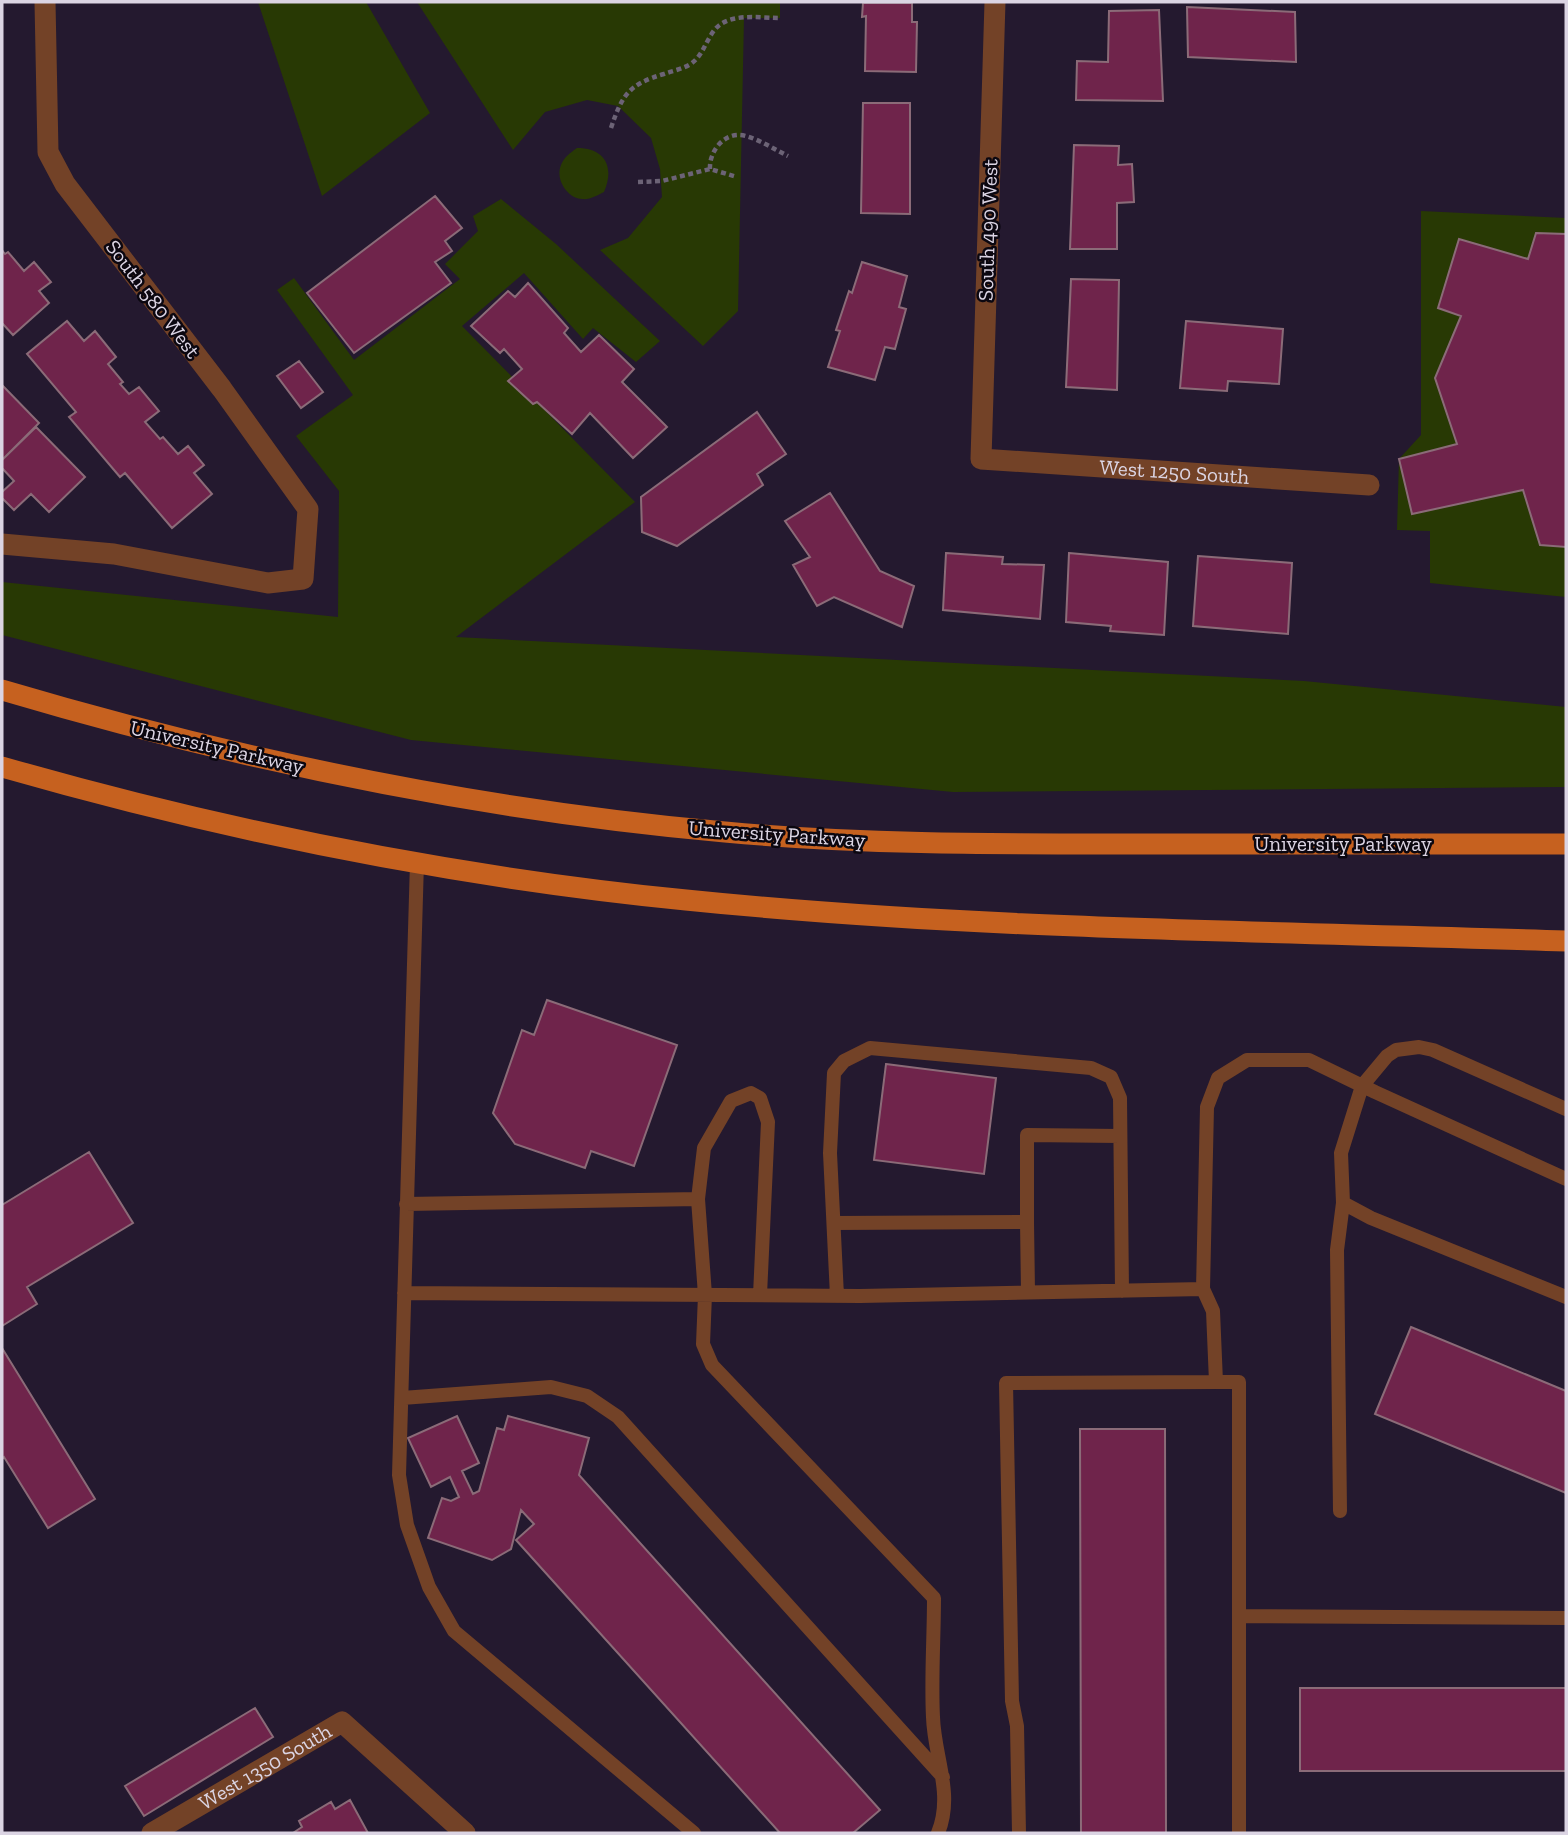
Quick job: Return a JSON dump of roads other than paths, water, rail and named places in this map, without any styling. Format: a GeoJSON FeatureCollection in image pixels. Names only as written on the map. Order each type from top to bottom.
{"type":"FeatureCollection","features":[{"type":"Feature","properties":{"kind":"main road","name":"University Parkway"},"geometry":{"type":"LineString","coordinates":[[2,690],[96,718],[241,755],[362,781],[578,816],[727,832],[932,845],[1566,844]]}},
{"type":"Feature","properties":{"kind":"main road"},"geometry":{"type":"LineString","coordinates":[[2,767],[102,796],[416,862],[685,900],[917,918],[1566,941]]}},
{"type":"Feature","properties":{"kind":"street","name":"South 580 West"},"geometry":{"type":"LineString","coordinates":[[2,544],[114,554],[268,583],[303,579],[308,509],[222,389],[65,184],[48,152],[45,2]]}},
{"type":"Feature","properties":{"kind":"street","name":"South 490 West"},"geometry":{"type":"LineString","coordinates":[[981,459],[995,2]]}},
{"type":"Feature","properties":{"kind":"street","name":"West 1250 South"},"geometry":{"type":"LineString","coordinates":[[981,459],[1369,485]]}},
{"type":"Feature","properties":{"kind":"street","name":"West 1350 South"},"geometry":{"type":"LineString","coordinates":[[152,1833],[342,1722],[465,1833]]}},
{"type":"Feature","properties":{"kind":"lane"},"geometry":{"type":"LineString","coordinates":[[416,862],[400,1475],[407,1525],[429,1587],[454,1631],[694,1833]]}},
{"type":"Feature","properties":{"kind":"lane"},"geometry":{"type":"LineString","coordinates":[[1340,1511],[1337,1250],[1343,1203],[1341,1153],[1362,1086],[1396,1049],[1419,1047],[1433,1050],[1566,1109]]}},
{"type":"Feature","properties":{"kind":"lane"},"geometry":{"type":"LineString","coordinates":[[837,1296],[830,1153],[834,1073],[844,1061],[870,1048],[1091,1068],[1111,1077],[1119,1098],[1122,1291]]}},
{"type":"Feature","properties":{"kind":"lane"},"geometry":{"type":"LineString","coordinates":[[1216,1382],[1213,1311],[1203,1289],[1207,1107],[1218,1078],[1247,1060],[1309,1060],[1566,1179]]}},
{"type":"Feature","properties":{"kind":"lane"},"geometry":{"type":"LineString","coordinates":[[760,1295],[768,1122],[760,1098],[751,1093],[731,1101],[704,1148],[698,1199],[705,1295],[703,1344],[712,1364],[934,1598],[933,1720],[944,1778],[941,1825],[938,1833]]}},
{"type":"Feature","properties":{"kind":"lane"},"geometry":{"type":"LineString","coordinates":[[1028,1292],[1027,1135],[1120,1136]]}},
{"type":"Feature","properties":{"kind":"lane"},"geometry":{"type":"LineString","coordinates":[[406,1204],[698,1199]]}},
{"type":"Feature","properties":{"kind":"lane"},"geometry":{"type":"LineString","coordinates":[[1343,1203],[1371,1219],[1566,1297]]}},
{"type":"Feature","properties":{"kind":"lane"},"geometry":{"type":"LineString","coordinates":[[834,1223],[1027,1222]]}},
{"type":"Feature","properties":{"kind":"lane"},"geometry":{"type":"LineString","coordinates":[[404,1293],[837,1296],[1203,1289]]}},
{"type":"Feature","properties":{"kind":"lane"},"geometry":{"type":"LineString","coordinates":[[1019,1833],[1017,1726],[1012,1701],[1006,1383],[1239,1382],[1239,1833]]}},
{"type":"Feature","properties":{"kind":"lane"},"geometry":{"type":"LineString","coordinates":[[402,1398],[551,1387],[587,1396],[618,1417],[944,1778]]}},
{"type":"Feature","properties":{"kind":"lane"},"geometry":{"type":"LineString","coordinates":[[1240,1616],[1566,1618]]}}]}
